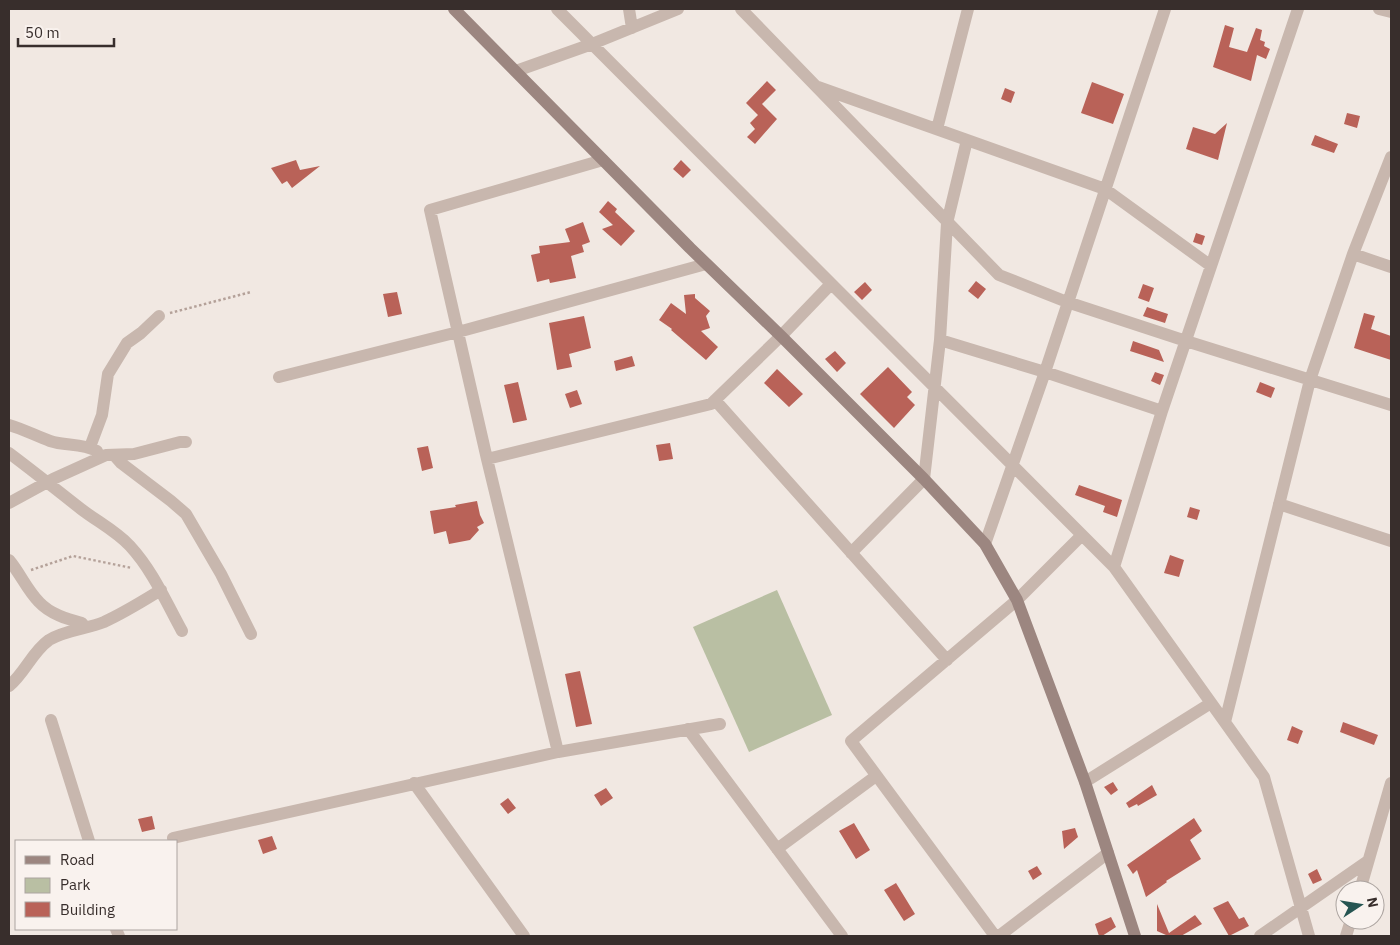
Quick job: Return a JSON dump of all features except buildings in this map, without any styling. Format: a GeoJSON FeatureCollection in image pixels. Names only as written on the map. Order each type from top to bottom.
{"type":"FeatureCollection","features":[{"type":"Feature","properties":{"kind":"street"},"geometry":{"type":"LineString","coordinates":[[454,9],[706,264],[924,479],[985,544],[1018,600],[1085,782],[1134,936]]}},
{"type":"Feature","properties":{"kind":"street"},"geometry":{"type":"LineString","coordinates":[[557,9],[1114,567],[1264,777],[1309,936]]}},
{"type":"Feature","properties":{"kind":"street"},"geometry":{"type":"LineString","coordinates":[[629,9],[632,28]]}},
{"type":"Feature","properties":{"kind":"street"},"geometry":{"type":"LineString","coordinates":[[516,71],[592,44],[678,9]]}},
{"type":"Feature","properties":{"kind":"street"},"geometry":{"type":"LineString","coordinates":[[742,9],[999,275],[1068,302],[1391,405]]}},
{"type":"Feature","properties":{"kind":"street"},"geometry":{"type":"LineString","coordinates":[[937,130],[968,9]]}},
{"type":"Feature","properties":{"kind":"street"},"geometry":{"type":"LineString","coordinates":[[985,544],[1045,372],[1165,9]]}},
{"type":"Feature","properties":{"kind":"street"},"geometry":{"type":"LineString","coordinates":[[1114,567],[1162,411],[1298,9]]}},
{"type":"Feature","properties":{"kind":"street"},"geometry":{"type":"LineString","coordinates":[[1379,9],[1391,12]]}},
{"type":"Feature","properties":{"kind":"street"},"geometry":{"type":"LineString","coordinates":[[816,86],[1105,189],[1211,266]]}},
{"type":"Feature","properties":{"kind":"street"},"geometry":{"type":"LineString","coordinates":[[851,552],[924,479],[940,340],[947,223],[967,140]]}},
{"type":"Feature","properties":{"kind":"street"},"geometry":{"type":"LineString","coordinates":[[1225,722],[1310,380],[1353,254],[1391,157]]}},
{"type":"Feature","properties":{"kind":"street"},"geometry":{"type":"LineString","coordinates":[[558,752],[487,459],[430,210],[603,160]]}},
{"type":"Feature","properties":{"kind":"street"},"geometry":{"type":"LineString","coordinates":[[1353,254],[1391,266]]}},
{"type":"Feature","properties":{"kind":"street"},"geometry":{"type":"LineString","coordinates":[[279,377],[458,332],[706,264]]}},
{"type":"Feature","properties":{"kind":"street"},"geometry":{"type":"LineString","coordinates":[[487,459],[711,404],[831,284]]}},
{"type":"Feature","properties":{"kind":"street"},"geometry":{"type":"LineString","coordinates":[[90,447],[102,415],[108,374],[127,343],[159,316]]}},
{"type":"Feature","properties":{"kind":"street"},"geometry":{"type":"LineString","coordinates":[[940,340],[1045,372],[1162,411]]}},
{"type":"Feature","properties":{"kind":"street"},"geometry":{"type":"LineString","coordinates":[[715,400],[947,660]]}},
{"type":"Feature","properties":{"kind":"street"},"geometry":{"type":"LineString","coordinates":[[9,425],[51,441],[90,447],[110,455],[171,501],[186,514],[221,574],[251,634]]}},
{"type":"Feature","properties":{"kind":"street"},"geometry":{"type":"LineString","coordinates":[[9,503],[110,455],[134,454],[186,442]]}},
{"type":"Feature","properties":{"kind":"street"},"geometry":{"type":"LineString","coordinates":[[9,453],[112,530],[130,547],[149,570],[182,631]]}},
{"type":"Feature","properties":{"kind":"street"},"geometry":{"type":"LineString","coordinates":[[1279,504],[1391,541]]}},
{"type":"Feature","properties":{"kind":"street"},"geometry":{"type":"LineString","coordinates":[[995,936],[851,741],[1018,600],[1082,535]]}},
{"type":"Feature","properties":{"kind":"street"},"geometry":{"type":"LineString","coordinates":[[9,560],[20,573],[39,603],[65,618],[82,623],[84,627]]}},
{"type":"Feature","properties":{"kind":"street"},"geometry":{"type":"LineString","coordinates":[[9,686],[16,680],[37,650],[51,639],[111,619],[161,590]]}},
{"type":"Feature","properties":{"kind":"street"},"geometry":{"type":"LineString","coordinates":[[1085,782],[1211,703]]}},
{"type":"Feature","properties":{"kind":"street"},"geometry":{"type":"LineString","coordinates":[[51,720],[89,840]]}},
{"type":"Feature","properties":{"kind":"street"},"geometry":{"type":"LineString","coordinates":[[173,838],[558,752],[720,724]]}},
{"type":"Feature","properties":{"kind":"street"},"geometry":{"type":"LineString","coordinates":[[688,729],[842,936]]}},
{"type":"Feature","properties":{"kind":"street"},"geometry":{"type":"LineString","coordinates":[[777,849],[876,776]]}},
{"type":"Feature","properties":{"kind":"street"},"geometry":{"type":"LineString","coordinates":[[1363,880],[1391,783]]}},
{"type":"Feature","properties":{"kind":"street"},"geometry":{"type":"LineString","coordinates":[[414,784],[524,936]]}},
{"type":"Feature","properties":{"kind":"street"},"geometry":{"type":"LineString","coordinates":[[999,936],[1108,853]]}},
{"type":"Feature","properties":{"kind":"street"},"geometry":{"type":"LineString","coordinates":[[1260,936],[1368,861]]}},
{"type":"Feature","properties":{"kind":"path"},"geometry":{"type":"LineString","coordinates":[[159,316],[251,292]]}},
{"type":"Feature","properties":{"kind":"path"},"geometry":{"type":"LineString","coordinates":[[20,573],[73,556],[149,570]]}},
{"type":"Feature","properties":{"kind":"green space"},"geometry":{"type":"Polygon","coordinates":[[[777,590],[832,715],[749,752],[693,627],[777,590]]]}}]}
